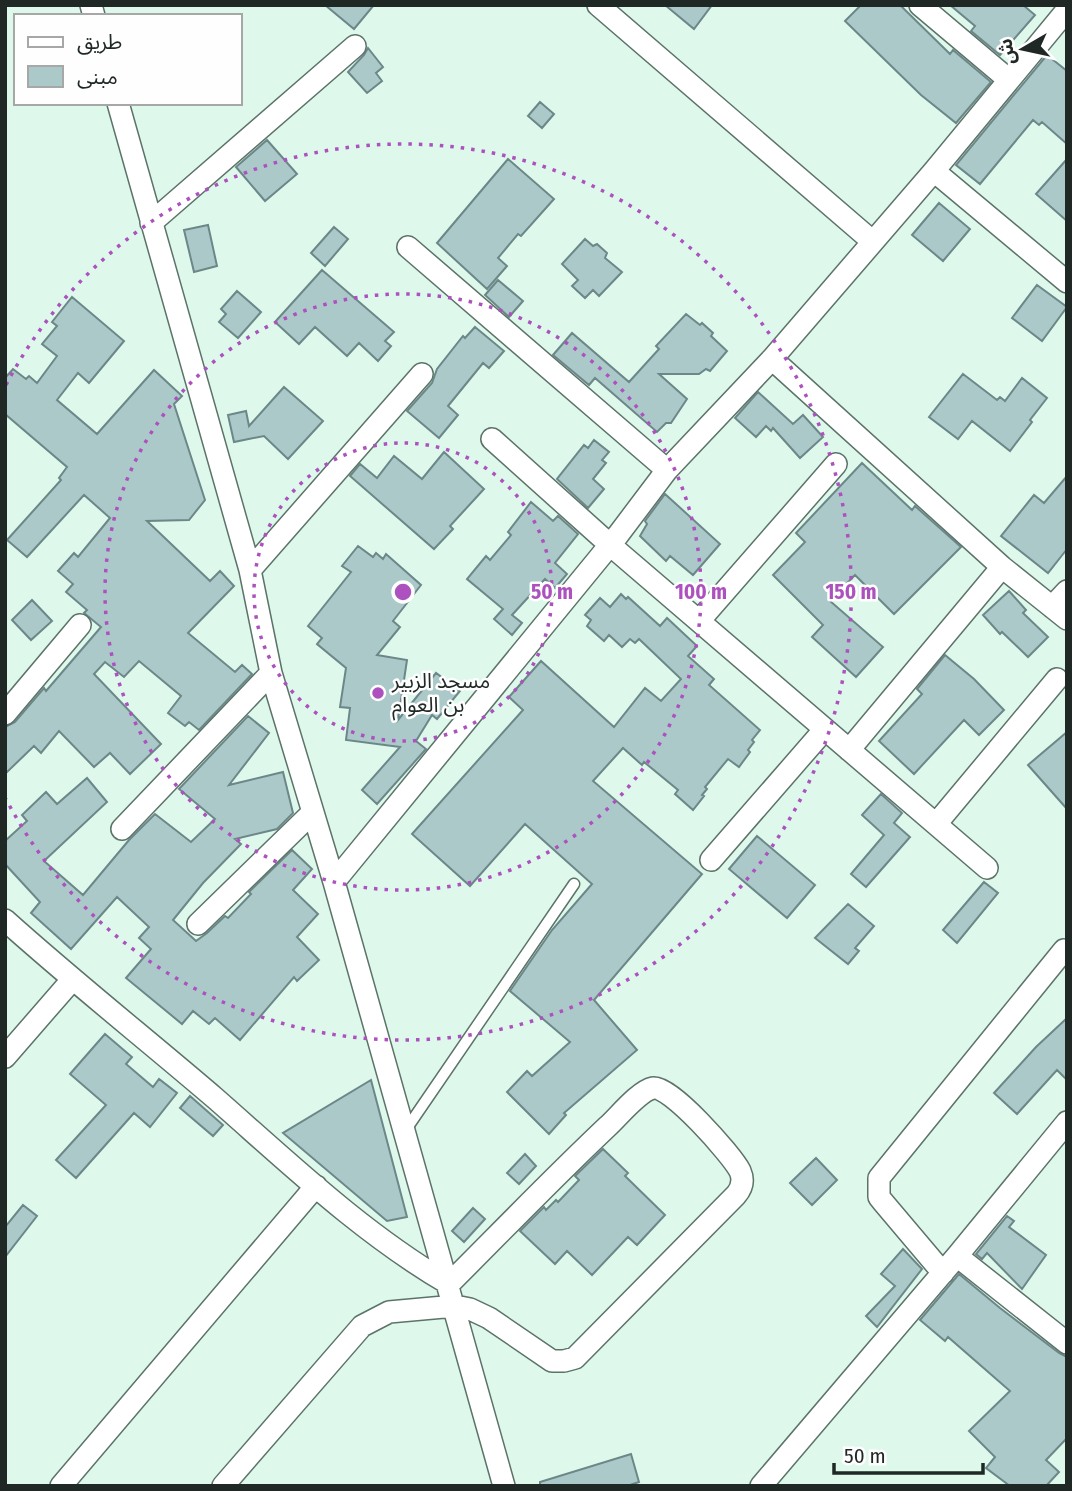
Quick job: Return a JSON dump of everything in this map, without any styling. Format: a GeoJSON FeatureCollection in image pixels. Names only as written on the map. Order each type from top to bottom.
{"type":"FeatureCollection","features":[{"type":"Feature","properties":{"kind":"street"},"geometry":{"type":"LineString","coordinates":[[598,5],[872,241]]}},
{"type":"Feature","properties":{"kind":"street"},"geometry":{"type":"LineString","coordinates":[[920,5],[1009,80]]}},
{"type":"Feature","properties":{"kind":"street"},"geometry":{"type":"LineString","coordinates":[[334,882],[667,470],[772,359],[934,171],[1009,80],[1057,11]]}},
{"type":"Feature","properties":{"kind":"street"},"geometry":{"type":"LineString","coordinates":[[152,223],[355,46]]}},
{"type":"Feature","properties":{"kind":"street"},"geometry":{"type":"LineString","coordinates":[[119,105],[250,570],[271,673],[334,882],[504,1486]]}},
{"type":"Feature","properties":{"kind":"street"},"geometry":{"type":"LineString","coordinates":[[934,171],[1064,275]]}},
{"type":"Feature","properties":{"kind":"street"},"geometry":{"type":"LineString","coordinates":[[408,247],[667,470]]}},
{"type":"Feature","properties":{"kind":"street"},"geometry":{"type":"LineString","coordinates":[[772,359],[1002,567],[1060,613],[1067,591]]}},
{"type":"Feature","properties":{"kind":"street"},"geometry":{"type":"LineString","coordinates":[[250,570],[422,374]]}},
{"type":"Feature","properties":{"kind":"street"},"geometry":{"type":"LineString","coordinates":[[492,439],[609,544],[987,868]]}},
{"type":"Feature","properties":{"kind":"street"},"geometry":{"type":"LineString","coordinates":[[699,621],[836,464]]}},
{"type":"Feature","properties":{"kind":"street"},"geometry":{"type":"LineString","coordinates":[[849,750],[1002,567]]}},
{"type":"Feature","properties":{"kind":"street"},"geometry":{"type":"LineString","coordinates":[[5,714],[80,625]]}},
{"type":"Feature","properties":{"kind":"street"},"geometry":{"type":"LineString","coordinates":[[122,829],[271,673]]}},
{"type":"Feature","properties":{"kind":"street"},"geometry":{"type":"LineString","coordinates":[[936,824],[1057,679]]}},
{"type":"Feature","properties":{"kind":"street"},"geometry":{"type":"LineString","coordinates":[[711,860],[825,729]]}},
{"type":"Feature","properties":{"kind":"street"},"geometry":{"type":"LineString","coordinates":[[198,924],[312,813]]}},
{"type":"Feature","properties":{"kind":"street"},"geometry":{"type":"LineString","coordinates":[[5,920],[316,1186],[393,1249],[449,1284]]}},
{"type":"Feature","properties":{"kind":"street"},"geometry":{"type":"LineString","coordinates":[[943,1273],[879,1197],[879,1178],[1065,950]]}},
{"type":"Feature","properties":{"kind":"street"},"geometry":{"type":"LineString","coordinates":[[5,1057],[72,980]]}},
{"type":"Feature","properties":{"kind":"street"},"geometry":{"type":"LineString","coordinates":[[223,1486],[362,1326],[389,1312],[455,1306],[470,1309],[489,1318],[552,1361],[575,1358],[736,1195],[741,1188],[741,1172],[679,1101],[665,1090],[653,1088],[641,1095],[585,1148],[449,1284]]}},
{"type":"Feature","properties":{"kind":"street"},"geometry":{"type":"LineString","coordinates":[[761,1486],[943,1273],[1067,1122]]}},
{"type":"Feature","properties":{"kind":"street"},"geometry":{"type":"LineString","coordinates":[[61,1486],[316,1186]]}},
{"type":"Feature","properties":{"kind":"street"},"geometry":{"type":"LineString","coordinates":[[957,1256],[1067,1343]]}},
{"type":"Feature","properties":{"kind":"lane"},"geometry":{"type":"LineString","coordinates":[[405,1132],[573,884]]}},
{"type":"Feature","properties":{"kind":"building"},"geometry":{"type":"Polygon","coordinates":[[[325,5],[374,5],[354,29],[325,5]]]}},
{"type":"Feature","properties":{"kind":"building"},"geometry":{"type":"Polygon","coordinates":[[[665,5],[712,5],[694,29],[665,5]]]}},
{"type":"Feature","properties":{"kind":"building"},"geometry":{"type":"Polygon","coordinates":[[[861,5],[900,5],[950,54],[953,50],[991,82],[956,123],[921,95],[845,21],[861,5]]]}},
{"type":"Feature","properties":{"kind":"building"},"geometry":{"type":"Polygon","coordinates":[[[950,5],[1023,5],[1035,15],[1000,55],[971,31],[975,26],[950,5]]]}},
{"type":"Feature","properties":{"kind":"building"},"geometry":{"type":"Polygon","coordinates":[[[368,48],[383,67],[376,73],[382,81],[367,93],[348,72],[368,48]]]}},
{"type":"Feature","properties":{"kind":"building"},"geometry":{"type":"Polygon","coordinates":[[[1047,55],[1067,71],[1067,144],[1042,122],[1039,125],[1033,120],[980,184],[956,165],[1047,55]]]}},
{"type":"Feature","properties":{"kind":"building"},"geometry":{"type":"Polygon","coordinates":[[[540,102],[554,114],[542,128],[528,116],[540,102]]]}},
{"type":"Feature","properties":{"kind":"building"},"geometry":{"type":"Polygon","coordinates":[[[267,140],[297,174],[265,201],[236,167],[267,140]]]}},
{"type":"Feature","properties":{"kind":"building"},"geometry":{"type":"Polygon","coordinates":[[[508,159],[554,199],[498,258],[507,266],[487,289],[437,243],[508,159]]]}},
{"type":"Feature","properties":{"kind":"building"},"geometry":{"type":"Polygon","coordinates":[[[1067,159],[1067,221],[1036,194],[1067,159]]]}},
{"type":"Feature","properties":{"kind":"building"},"geometry":{"type":"Polygon","coordinates":[[[939,203],[970,229],[943,261],[912,235],[939,203]]]}},
{"type":"Feature","properties":{"kind":"building"},"geometry":{"type":"Polygon","coordinates":[[[208,225],[217,266],[194,272],[184,230],[208,225]]]}},
{"type":"Feature","properties":{"kind":"building"},"geometry":{"type":"Polygon","coordinates":[[[334,227],[348,239],[325,266],[311,253],[334,227]]]}},
{"type":"Feature","properties":{"kind":"building"},"geometry":{"type":"Polygon","coordinates":[[[585,239],[593,246],[597,244],[607,253],[605,258],[622,272],[599,296],[593,290],[585,298],[572,286],[578,280],[562,264],[585,239]]]}},
{"type":"Feature","properties":{"kind":"building"},"geometry":{"type":"Polygon","coordinates":[[[322,270],[394,332],[385,341],[391,346],[378,361],[359,343],[347,356],[315,327],[299,344],[275,322],[322,270]]]}},
{"type":"Feature","properties":{"kind":"building"},"geometry":{"type":"Polygon","coordinates":[[[498,280],[523,301],[509,317],[485,295],[498,280]]]}},
{"type":"Feature","properties":{"kind":"building"},"geometry":{"type":"Polygon","coordinates":[[[1037,285],[1067,307],[1042,341],[1012,318],[1037,285]]]}},
{"type":"Feature","properties":{"kind":"building"},"geometry":{"type":"Polygon","coordinates":[[[237,291],[261,312],[238,338],[219,322],[226,314],[221,309],[237,291]]]}},
{"type":"Feature","properties":{"kind":"building"},"geometry":{"type":"Polygon","coordinates":[[[72,297],[124,341],[89,383],[78,373],[57,400],[97,434],[154,370],[182,396],[174,404],[205,500],[189,520],[147,521],[210,581],[220,571],[234,586],[188,633],[235,672],[242,665],[252,674],[199,730],[189,722],[185,726],[168,713],[181,696],[139,661],[124,677],[105,662],[94,674],[161,744],[130,774],[110,753],[94,767],[59,731],[41,753],[34,746],[5,774],[5,727],[15,722],[44,688],[46,691],[101,627],[84,613],[87,610],[66,592],[73,584],[58,571],[74,553],[78,557],[110,518],[84,495],[27,557],[7,540],[61,480],[59,478],[67,467],[5,414],[5,378],[13,369],[37,383],[57,356],[42,344],[57,326],[52,322],[72,297]]]}},
{"type":"Feature","properties":{"kind":"building"},"geometry":{"type":"Polygon","coordinates":[[[686,314],[700,325],[702,323],[727,351],[710,371],[706,369],[699,374],[659,374],[687,399],[671,423],[666,423],[657,432],[595,378],[589,385],[553,355],[572,333],[629,382],[659,349],[656,346],[686,314]]]}},
{"type":"Feature","properties":{"kind":"building"},"geometry":{"type":"Polygon","coordinates":[[[475,327],[504,351],[489,368],[483,363],[448,406],[458,415],[439,438],[407,411],[432,383],[437,369],[463,336],[465,338],[475,327]]]}},
{"type":"Feature","properties":{"kind":"building"},"geometry":{"type":"Polygon","coordinates":[[[963,374],[997,400],[1000,397],[1005,401],[1022,378],[1047,398],[1010,451],[972,421],[958,439],[929,417],[963,374]]]}},
{"type":"Feature","properties":{"kind":"building"},"geometry":{"type":"Polygon","coordinates":[[[284,387],[323,421],[288,459],[264,436],[234,442],[228,415],[246,411],[249,426],[284,387]]]}},
{"type":"Feature","properties":{"kind":"building"},"geometry":{"type":"Polygon","coordinates":[[[758,392],[793,424],[803,415],[823,437],[800,458],[773,428],[771,431],[766,426],[756,437],[735,418],[758,392]]]}},
{"type":"Feature","properties":{"kind":"building"},"geometry":{"type":"Polygon","coordinates":[[[594,440],[609,452],[602,460],[606,463],[593,479],[604,489],[588,508],[557,479],[584,445],[588,448],[594,440]]]}},
{"type":"Feature","properties":{"kind":"building"},"geometry":{"type":"Polygon","coordinates":[[[444,452],[484,489],[450,526],[453,529],[434,549],[350,476],[360,464],[377,478],[394,456],[422,479],[444,452]]]}},
{"type":"Feature","properties":{"kind":"building"},"geometry":{"type":"Polygon","coordinates":[[[862,463],[912,510],[915,506],[961,547],[894,614],[855,575],[830,601],[883,647],[856,677],[812,637],[823,625],[773,575],[805,542],[796,533],[862,463]]]}},
{"type":"Feature","properties":{"kind":"building"},"geometry":{"type":"Polygon","coordinates":[[[1067,476],[1067,549],[1048,573],[1001,536],[1034,495],[1044,503],[1067,476]]]}},
{"type":"Feature","properties":{"kind":"building"},"geometry":{"type":"Polygon","coordinates":[[[665,494],[720,544],[693,575],[670,556],[666,561],[640,536],[647,524],[645,521],[665,494]]]}},
{"type":"Feature","properties":{"kind":"building"},"geometry":{"type":"Polygon","coordinates":[[[531,502],[553,521],[558,516],[578,534],[555,563],[567,574],[555,588],[545,579],[512,615],[522,623],[512,635],[494,619],[503,609],[467,579],[486,556],[490,560],[511,535],[508,532],[531,502]]]}},
{"type":"Feature","properties":{"kind":"building"},"geometry":{"type":"Polygon","coordinates":[[[358,546],[373,557],[376,553],[383,559],[386,554],[421,585],[393,621],[400,627],[377,655],[407,660],[398,720],[436,673],[460,691],[437,719],[432,715],[416,741],[426,749],[377,804],[362,790],[400,747],[346,740],[350,708],[340,707],[346,668],[317,644],[322,638],[308,626],[351,572],[342,566],[358,546]]]}},
{"type":"Feature","properties":{"kind":"building"},"geometry":{"type":"Polygon","coordinates":[[[1009,591],[1026,610],[1023,613],[1048,637],[1028,657],[1002,632],[1000,634],[983,615],[1009,591]]]}},
{"type":"Feature","properties":{"kind":"building"},"geometry":{"type":"Polygon","coordinates":[[[621,594],[626,599],[628,597],[660,626],[667,618],[697,646],[688,656],[714,679],[709,685],[760,730],[752,740],[754,742],[748,750],[750,752],[739,767],[728,759],[705,787],[707,789],[702,795],[704,796],[693,810],[675,794],[678,790],[623,748],[593,781],[702,874],[594,1000],[637,1050],[564,1113],[566,1115],[549,1134],[507,1092],[527,1071],[532,1076],[570,1042],[510,991],[552,930],[592,884],[525,824],[470,886],[412,834],[523,710],[509,697],[541,661],[614,727],[645,688],[661,701],[681,679],[639,639],[635,643],[630,639],[622,647],[609,635],[604,641],[587,626],[591,620],[585,615],[600,598],[610,607],[621,594]]]}},
{"type":"Feature","properties":{"kind":"building"},"geometry":{"type":"Polygon","coordinates":[[[32,600],[52,621],[31,640],[12,620],[32,600]]]}},
{"type":"Feature","properties":{"kind":"building"},"geometry":{"type":"Polygon","coordinates":[[[945,655],[974,679],[1004,710],[979,735],[964,720],[914,774],[879,741],[922,694],[917,689],[945,655]]]}},
{"type":"Feature","properties":{"kind":"building"},"geometry":{"type":"Polygon","coordinates":[[[248,716],[269,733],[229,785],[283,772],[293,813],[277,829],[235,839],[241,844],[203,883],[173,920],[196,941],[225,916],[228,918],[251,894],[249,892],[292,850],[312,869],[293,890],[318,914],[297,937],[319,960],[297,981],[294,977],[240,1040],[215,1018],[209,1024],[193,1011],[182,1024],[126,978],[151,949],[139,938],[149,927],[117,897],[71,949],[31,913],[40,902],[5,864],[5,841],[27,821],[22,815],[46,792],[57,804],[87,778],[107,802],[44,861],[83,895],[129,840],[155,814],[191,842],[215,819],[179,789],[248,716]]]}},
{"type":"Feature","properties":{"kind":"building"},"geometry":{"type":"Polygon","coordinates":[[[1067,732],[1067,809],[1028,765],[1067,732]]]}},
{"type":"Feature","properties":{"kind":"building"},"geometry":{"type":"Polygon","coordinates":[[[881,794],[902,813],[894,823],[910,837],[866,887],[851,874],[884,835],[862,815],[881,794]]]}},
{"type":"Feature","properties":{"kind":"building"},"geometry":{"type":"Polygon","coordinates":[[[757,836],[815,885],[787,918],[729,869],[757,836]]]}},
{"type":"Feature","properties":{"kind":"building"},"geometry":{"type":"Polygon","coordinates":[[[984,882],[998,893],[957,943],[943,930],[984,882]]]}},
{"type":"Feature","properties":{"kind":"building"},"geometry":{"type":"Polygon","coordinates":[[[848,904],[874,926],[855,948],[859,951],[848,964],[815,938],[848,904]]]}},
{"type":"Feature","properties":{"kind":"building"},"geometry":{"type":"Polygon","coordinates":[[[1067,1018],[1067,1080],[1057,1070],[1017,1114],[994,1093],[1067,1018]]]}},
{"type":"Feature","properties":{"kind":"building"},"geometry":{"type":"Polygon","coordinates":[[[105,1034],[132,1057],[126,1064],[153,1087],[159,1079],[177,1093],[150,1127],[134,1113],[76,1178],[56,1160],[106,1105],[70,1074],[105,1034]]]}},
{"type":"Feature","properties":{"kind":"building"},"geometry":{"type":"Polygon","coordinates":[[[371,1080],[407,1217],[387,1221],[283,1133],[371,1080]]]}},
{"type":"Feature","properties":{"kind":"building"},"geometry":{"type":"Polygon","coordinates":[[[190,1096],[223,1125],[213,1136],[180,1108],[190,1096]]]}},
{"type":"Feature","properties":{"kind":"building"},"geometry":{"type":"Polygon","coordinates":[[[603,1149],[628,1173],[625,1176],[665,1215],[637,1245],[628,1237],[592,1275],[567,1251],[555,1264],[520,1231],[544,1207],[546,1210],[556,1200],[558,1202],[579,1180],[575,1176],[603,1149]]]}},
{"type":"Feature","properties":{"kind":"building"},"geometry":{"type":"Polygon","coordinates":[[[525,1154],[536,1166],[519,1184],[507,1173],[525,1154]]]}},
{"type":"Feature","properties":{"kind":"building"},"geometry":{"type":"Polygon","coordinates":[[[816,1158],[837,1180],[812,1205],[790,1183],[816,1158]]]}},
{"type":"Feature","properties":{"kind":"building"},"geometry":{"type":"Polygon","coordinates":[[[23,1205],[37,1216],[5,1257],[5,1227],[23,1205]]]}},
{"type":"Feature","properties":{"kind":"building"},"geometry":{"type":"Polygon","coordinates":[[[473,1208],[485,1219],[464,1242],[452,1231],[473,1208]]]}},
{"type":"Feature","properties":{"kind":"building"},"geometry":{"type":"Polygon","coordinates":[[[1007,1216],[1014,1221],[1009,1227],[1046,1255],[1022,1289],[987,1253],[982,1259],[976,1254],[1007,1216]]]}},
{"type":"Feature","properties":{"kind":"building"},"geometry":{"type":"Polygon","coordinates":[[[903,1249],[922,1269],[877,1327],[866,1316],[895,1286],[881,1274],[903,1249]]]}},
{"type":"Feature","properties":{"kind":"building"},"geometry":{"type":"Polygon","coordinates":[[[959,1274],[1067,1357],[1067,1438],[1046,1460],[1059,1472],[1046,1486],[1010,1486],[986,1468],[995,1457],[969,1431],[1010,1391],[948,1337],[945,1341],[920,1320],[959,1274]]]}},
{"type":"Feature","properties":{"kind":"building"},"geometry":{"type":"Polygon","coordinates":[[[631,1454],[639,1482],[627,1486],[540,1486],[540,1482],[631,1454]]]}},
{"type":"Feature","properties":{"kind":"place","name":"مسجد الزبير بن العوام"},"geometry":{"type":"Point","coordinates":[378,693]}}]}
